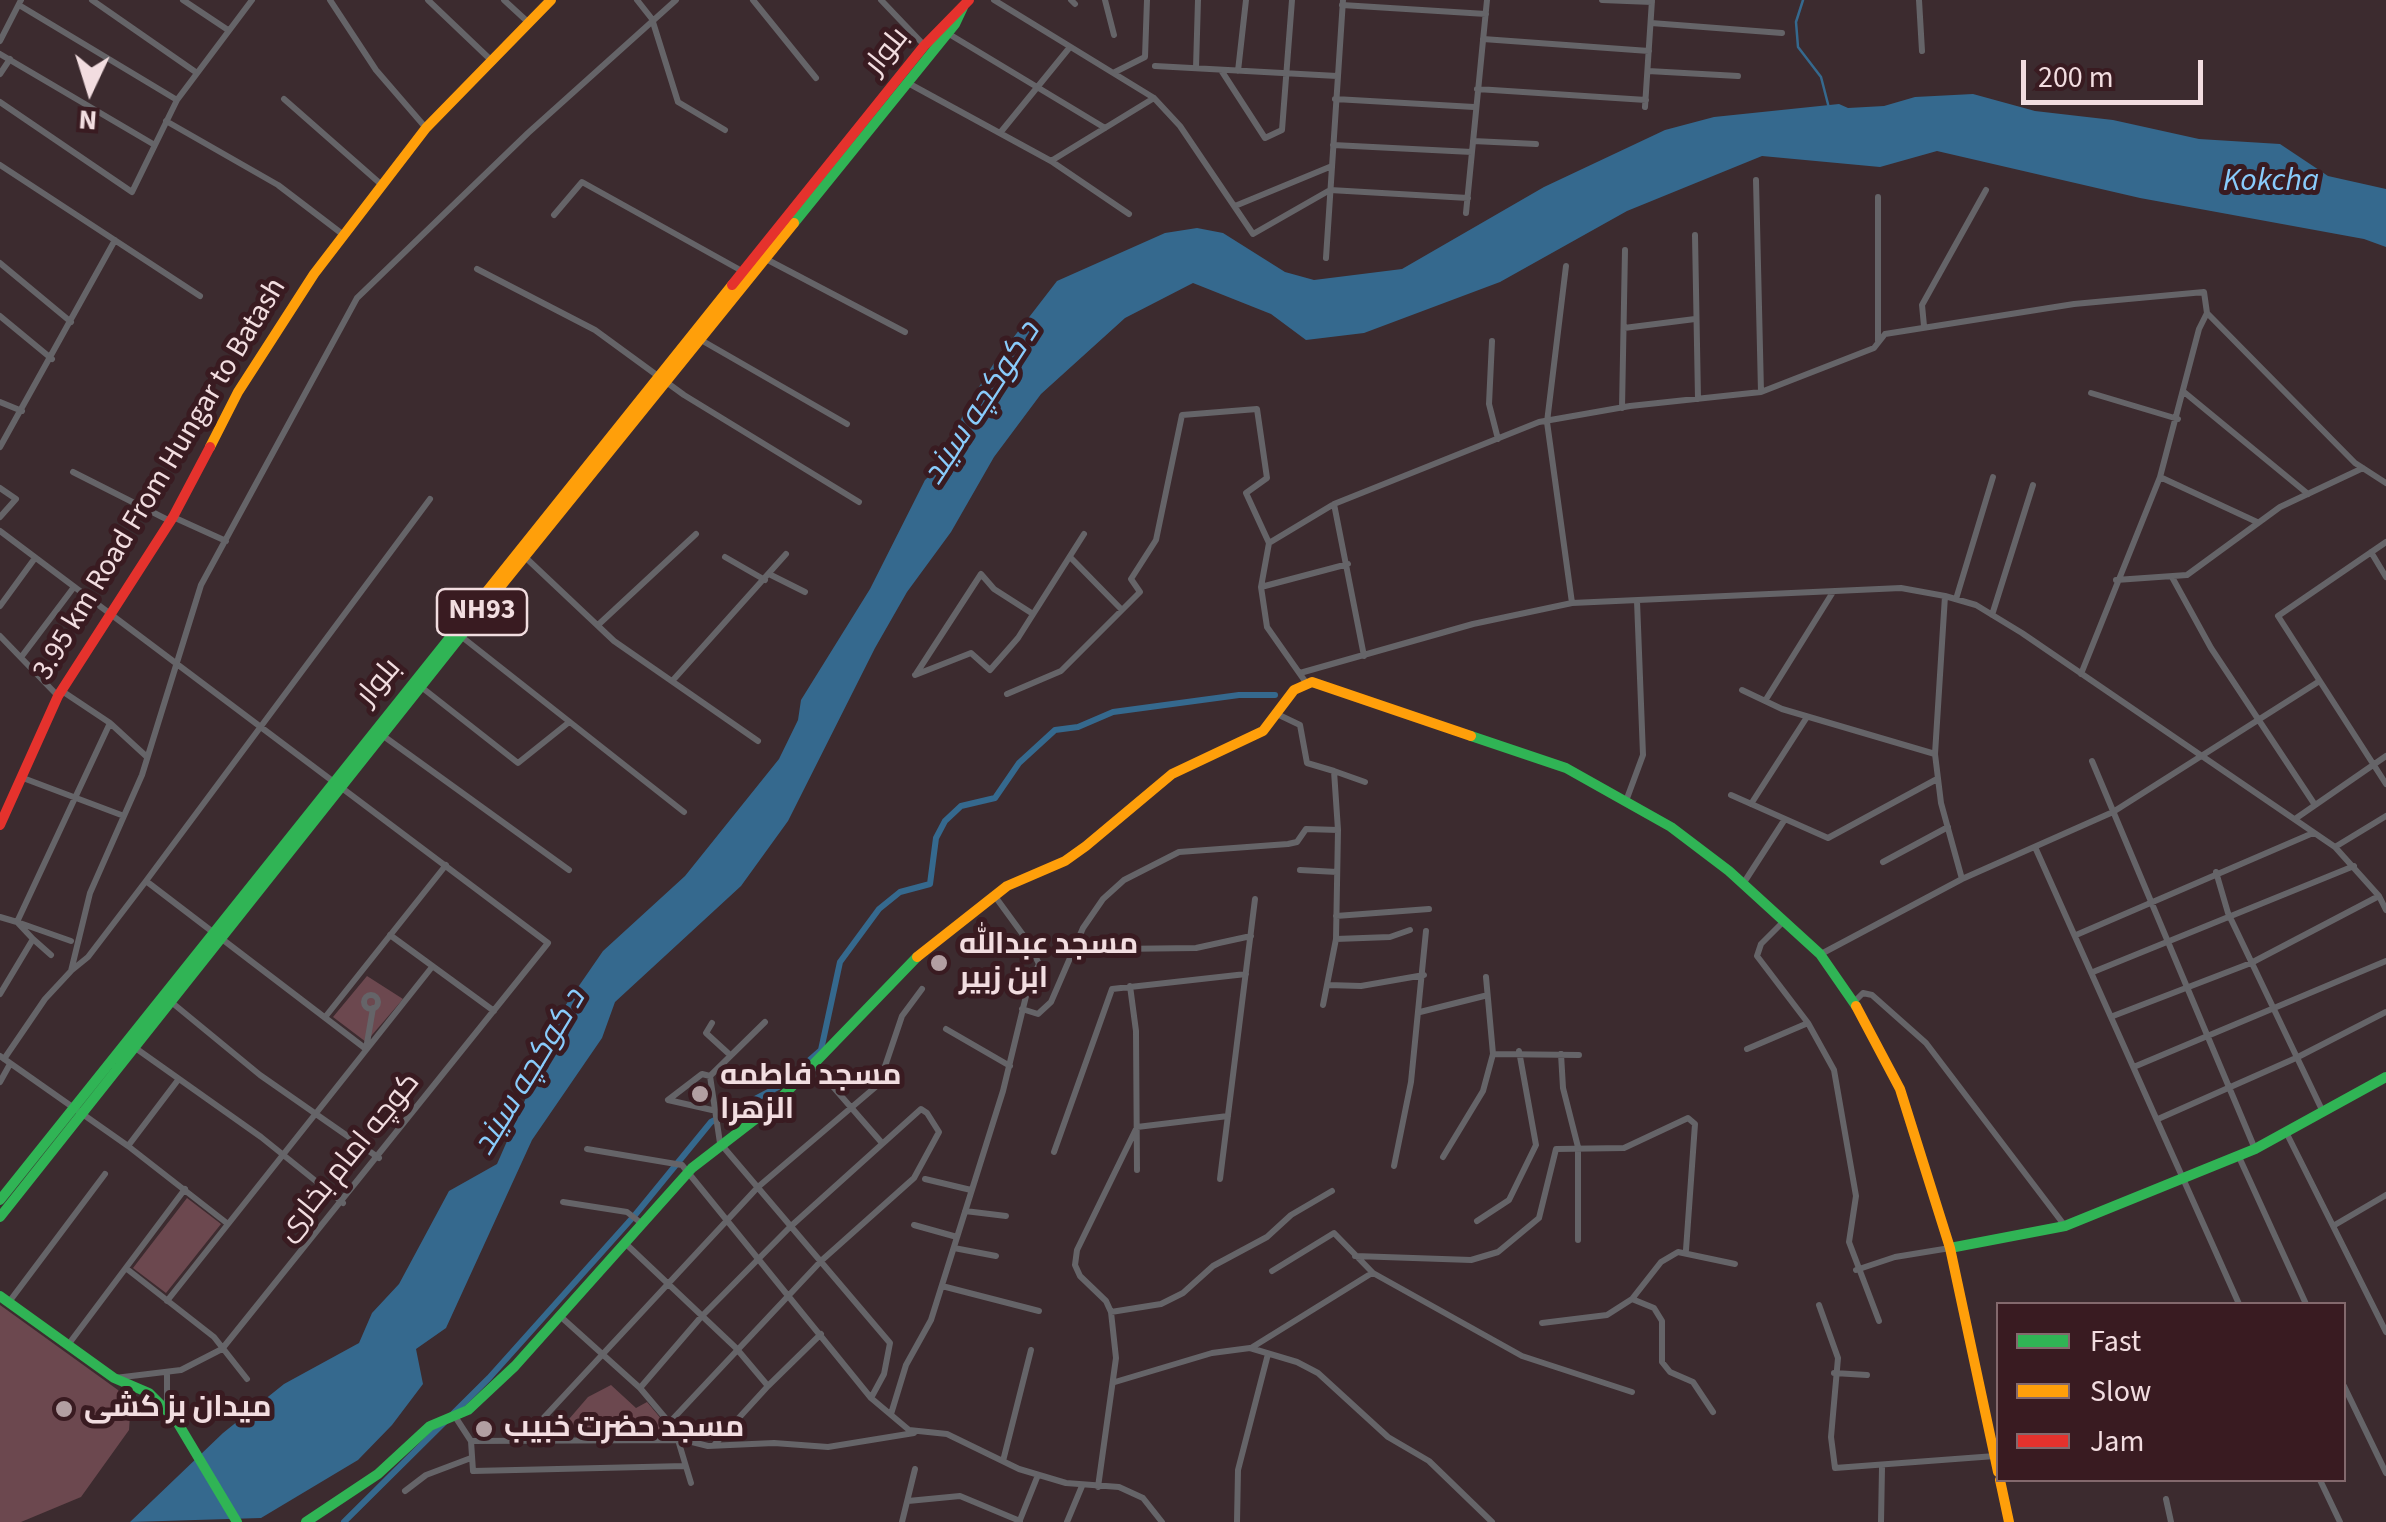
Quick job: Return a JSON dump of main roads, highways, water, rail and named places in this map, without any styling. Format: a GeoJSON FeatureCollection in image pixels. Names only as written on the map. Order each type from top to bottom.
{"type":"FeatureCollection","features":[{"type":"Feature","properties":{"kind":"water"},"geometry":{"type":"Polygon","coordinates":[[[1973,94],[2035,111],[2113,120],[2199,139],[2280,144],[2328,176],[2386,189],[2386,247],[2364,239],[2140,198],[1937,151],[1880,167],[1762,156],[1627,211],[1500,282],[1364,333],[1306,340],[1271,314],[1193,283],[1125,318],[1041,394],[994,457],[951,532],[907,592],[875,648],[788,821],[741,886],[615,1002],[602,1038],[532,1140],[446,1328],[416,1349],[423,1384],[392,1425],[358,1460],[261,1518],[130,1522],[223,1433],[284,1384],[359,1343],[372,1313],[399,1284],[449,1191],[497,1164],[539,1068],[545,1035],[603,951],[685,876],[779,759],[798,720],[801,700],[870,589],[925,480],[946,460],[965,409],[996,360],[1057,281],[1165,233],[1197,228],[1223,233],[1285,272],[1314,280],[1402,269],[1544,187],[1665,130],[1714,117],[1839,104],[1848,108],[1884,106],[1915,97],[1973,94]]]}},
{"type":"Feature","properties":{"kind":"waterway"},"geometry":{"type":"LineString","coordinates":[[1803,0],[1796,22],[1798,47],[1821,77],[1829,108]]}},
{"type":"Feature","properties":{"kind":"waterway"},"geometry":{"type":"LineString","coordinates":[[344,1522],[489,1378],[635,1215],[711,1122],[780,1086],[821,1050],[840,962],[879,909],[900,892],[930,884],[936,838],[945,821],[961,806],[995,798],[1019,763],[1055,730],[1078,727],[1113,712],[1239,695],[1275,695]]}},
{"type":"Feature","properties":{"kind":"place","name":"مسجد عبدالله ابن زبیر"},"geometry":{"type":"Point","coordinates":[939,963]}},
{"type":"Feature","properties":{"kind":"place","name":"مسجد فاطمه الزهرا"},"geometry":{"type":"Point","coordinates":[700,1094]}},
{"type":"Feature","properties":{"kind":"place","name":"میدان بز کشی"},"geometry":{"type":"Point","coordinates":[64,1409]}},
{"type":"Feature","properties":{"kind":"place","name":"مسجد حضرت خبیب"},"geometry":{"type":"Point","coordinates":[484,1429]}},
{"type":"Feature","properties":{"kind":"water label","name":"Kokcha"},"geometry":{"type":"Point","coordinates":[2271,183]}},
{"type":"Feature","properties":{"kind":"water label","name":"د کوکچه سیند"},"geometry":{"type":"Point","coordinates":[983,404]}},
{"type":"Feature","properties":{"kind":"water label","name":"د کوکچه سیند"},"geometry":{"type":"Point","coordinates":[531,1073]}}]}
